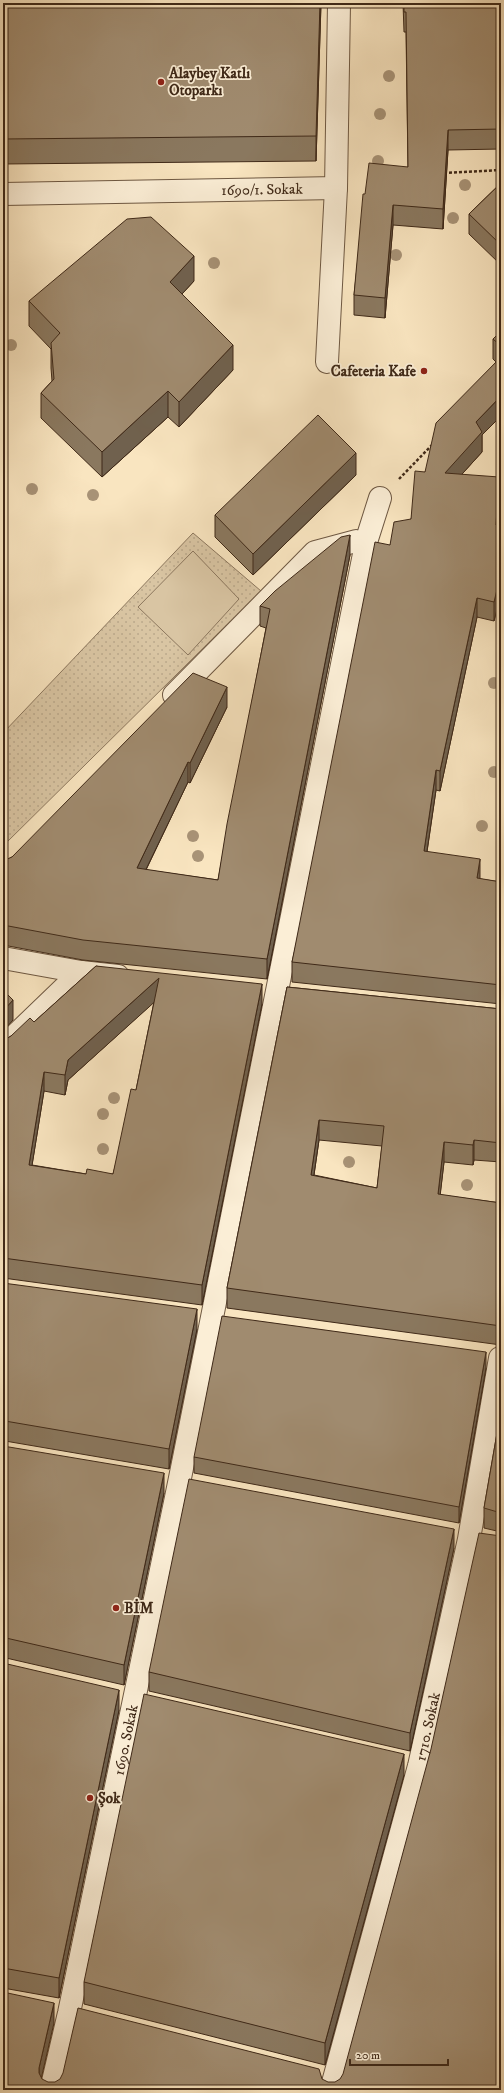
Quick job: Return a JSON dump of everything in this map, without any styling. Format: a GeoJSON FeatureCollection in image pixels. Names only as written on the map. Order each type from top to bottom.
{"type":"FeatureCollection","features":[{"type":"Feature","properties":{"kind":"street"},"geometry":{"type":"LineString","coordinates":[[327,362],[336,188],[339,3]]}},
{"type":"Feature","properties":{"kind":"street","name":"1690/1. Sokak"},"geometry":{"type":"LineString","coordinates":[[3,194],[336,188]]}},
{"type":"Feature","properties":{"kind":"street","name":"1690. Sokak"},"geometry":{"type":"LineString","coordinates":[[51,2090],[142,1702],[180,1483],[276,994],[367,539],[380,498]]}},
{"type":"Feature","properties":{"kind":"street"},"geometry":{"type":"LineString","coordinates":[[158,711],[315,552],[340,544],[367,539]]}},
{"type":"Feature","properties":{"kind":"street"},"geometry":{"type":"LineString","coordinates":[[3,958],[81,972],[136,978]]}},
{"type":"Feature","properties":{"kind":"street"},"geometry":{"type":"LineString","coordinates":[[3,1047],[81,972]]}},
{"type":"Feature","properties":{"kind":"street"},"geometry":{"type":"LineString","coordinates":[[253,991],[299,996]]}},
{"type":"Feature","properties":{"kind":"street"},"geometry":{"type":"LineString","coordinates":[[189,1315],[235,1322]]}},
{"type":"Feature","properties":{"kind":"street"},"geometry":{"type":"LineString","coordinates":[[477,1355],[501,1358]]}},
{"type":"Feature","properties":{"kind":"street","name":"1710. Sokak"},"geometry":{"type":"LineString","coordinates":[[332,2085],[479,1541],[501,1358]]}},
{"type":"Feature","properties":{"kind":"street"},"geometry":{"type":"LineString","coordinates":[[156,1479],[202,1488]]}},
{"type":"Feature","properties":{"kind":"street"},"geometry":{"type":"LineString","coordinates":[[445,1535],[479,1541]]}},
{"type":"Feature","properties":{"kind":"street"},"geometry":{"type":"LineString","coordinates":[[111,1695],[142,1702]]}},
{"type":"Feature","properties":{"kind":"street"},"geometry":{"type":"LineString","coordinates":[[396,1761],[419,1766]]}},
{"type":"Feature","properties":{"kind":"street"},"geometry":{"type":"LineString","coordinates":[[47,2008],[92,2018]]}},
{"type":"Feature","properties":{"kind":"street"},"geometry":{"type":"LineString","coordinates":[[311,2074],[332,2085]]}},
{"type":"Feature","properties":{"kind":"path"},"geometry":{"type":"LineString","coordinates":[[439,173],[501,170]]}},
{"type":"Feature","properties":{"kind":"path"},"geometry":{"type":"LineString","coordinates":[[380,498],[436,441]]}},
{"type":"Feature","properties":{"kind":"shaded area"},"geometry":{"type":"Polygon","coordinates":[[[193,533],[261,591],[3,846],[3,733],[193,533]]]}},
{"type":"Feature","properties":{"kind":"shaded area"},"geometry":{"type":"Polygon","coordinates":[[[193,551],[239,599],[188,655],[138,607],[193,551]]]}},
{"type":"Feature","properties":{"kind":"building","name":"Alaybey Katlı Otoparkı"},"geometry":{"type":"Polygon","coordinates":[[[3,3],[320,3],[316,136],[3,139],[3,3]]]}},
{"type":"Feature","properties":{"kind":"building"},"geometry":{"type":"Polygon","coordinates":[[[404,3],[501,3],[501,129],[448,130],[443,209],[393,205],[385,298],[354,295],[363,194],[365,194],[369,163],[408,167],[406,12],[404,12],[404,3]]]}},
{"type":"Feature","properties":{"kind":"building"},"geometry":{"type":"Polygon","coordinates":[[[501,183],[501,245],[469,214],[501,183]]]}},
{"type":"Feature","properties":{"kind":"building"},"geometry":{"type":"Polygon","coordinates":[[[151,217],[194,256],[170,282],[233,345],[179,402],[168,391],[102,452],[41,393],[54,379],[51,343],[60,333],[29,301],[127,219],[151,217]]]}},
{"type":"Feature","properties":{"kind":"building"},"geometry":{"type":"Polygon","coordinates":[[[501,331],[501,346],[493,339],[501,331]]]}},
{"type":"Feature","properties":{"kind":"building"},"geometry":{"type":"Polygon","coordinates":[[[501,357],[501,396],[476,422],[482,432],[445,473],[499,477],[496,525],[501,527],[501,573],[494,602],[477,598],[440,771],[436,770],[424,851],[480,859],[477,878],[501,882],[501,985],[292,962],[375,542],[390,545],[394,522],[411,519],[415,471],[425,472],[436,423],[501,357]]]}},
{"type":"Feature","properties":{"kind":"building"},"geometry":{"type":"Polygon","coordinates":[[[318,415],[356,453],[253,554],[215,515],[318,415]]]}},
{"type":"Feature","properties":{"kind":"building"},"geometry":{"type":"Polygon","coordinates":[[[350,535],[267,959],[83,940],[3,925],[3,862],[12,857],[193,673],[227,687],[190,763],[188,762],[137,868],[218,880],[227,824],[270,609],[260,606],[275,591],[341,537],[350,535]]]}},
{"type":"Feature","properties":{"kind":"building"},"geometry":{"type":"Polygon","coordinates":[[[96,966],[262,984],[202,1285],[3,1258],[3,1039],[11,1036],[30,1018],[34,1022],[96,966]],[[159,978],[68,1060],[65,1075],[44,1072],[29,1165],[86,1174],[87,1169],[113,1174],[131,1089],[136,1090],[159,978]]]}},
{"type":"Feature","properties":{"kind":"building"},"geometry":{"type":"Polygon","coordinates":[[[287,987],[501,1009],[501,1143],[474,1140],[473,1145],[444,1142],[438,1194],[501,1203],[501,1326],[227,1288],[287,987]],[[319,1120],[311,1175],[377,1188],[384,1126],[319,1120]]]}},
{"type":"Feature","properties":{"kind":"building"},"geometry":{"type":"Polygon","coordinates":[[[3,990],[13,1000],[3,1011],[3,990]]]}},
{"type":"Feature","properties":{"kind":"building"},"geometry":{"type":"Polygon","coordinates":[[[3,1283],[197,1309],[169,1449],[3,1421],[3,1283]]]}},
{"type":"Feature","properties":{"kind":"building"},"geometry":{"type":"Polygon","coordinates":[[[222,1316],[486,1352],[459,1507],[194,1457],[222,1316]]]}},
{"type":"Feature","properties":{"kind":"building"},"geometry":{"type":"Polygon","coordinates":[[[501,1410],[501,1513],[484,1508],[501,1410]]]}},
{"type":"Feature","properties":{"kind":"building"},"geometry":{"type":"Polygon","coordinates":[[[3,1446],[164,1473],[124,1665],[3,1638],[3,1446]]]}},
{"type":"Feature","properties":{"kind":"building"},"geometry":{"type":"Polygon","coordinates":[[[189,1479],[454,1529],[410,1733],[149,1672],[189,1479]]]}},
{"type":"Feature","properties":{"kind":"building"},"geometry":{"type":"Polygon","coordinates":[[[479,1533],[501,1536],[501,2090],[3,2090],[3,1992],[54,2003],[39,2068],[39,2073],[42,2079],[48,2082],[55,2082],[60,2079],[63,2073],[78,2008],[319,2069],[322,2079],[328,2082],[335,2082],[340,2079],[343,2074],[431,1749],[479,1533]]]}},
{"type":"Feature","properties":{"kind":"building"},"geometry":{"type":"Polygon","coordinates":[[[3,1663],[119,1690],[59,1978],[3,1968],[3,1727],[6,1716],[3,1716],[3,1663]]]}},
{"type":"Feature","properties":{"kind":"building"},"geometry":{"type":"Polygon","coordinates":[[[144,1694],[404,1754],[325,2043],[84,1982],[144,1694]]]}},
{"type":"Feature","properties":{"kind":"place","name":"Alaybey Katlı Otoparkı"},"geometry":{"type":"Point","coordinates":[161,82]}},
{"type":"Feature","properties":{"kind":"place","name":"Cafeteria Kafe"},"geometry":{"type":"Point","coordinates":[424,371]}},
{"type":"Feature","properties":{"kind":"place","name":"BİM"},"geometry":{"type":"Point","coordinates":[116,1608]}},
{"type":"Feature","properties":{"kind":"place","name":"Şok"},"geometry":{"type":"Point","coordinates":[90,1798]}}]}
